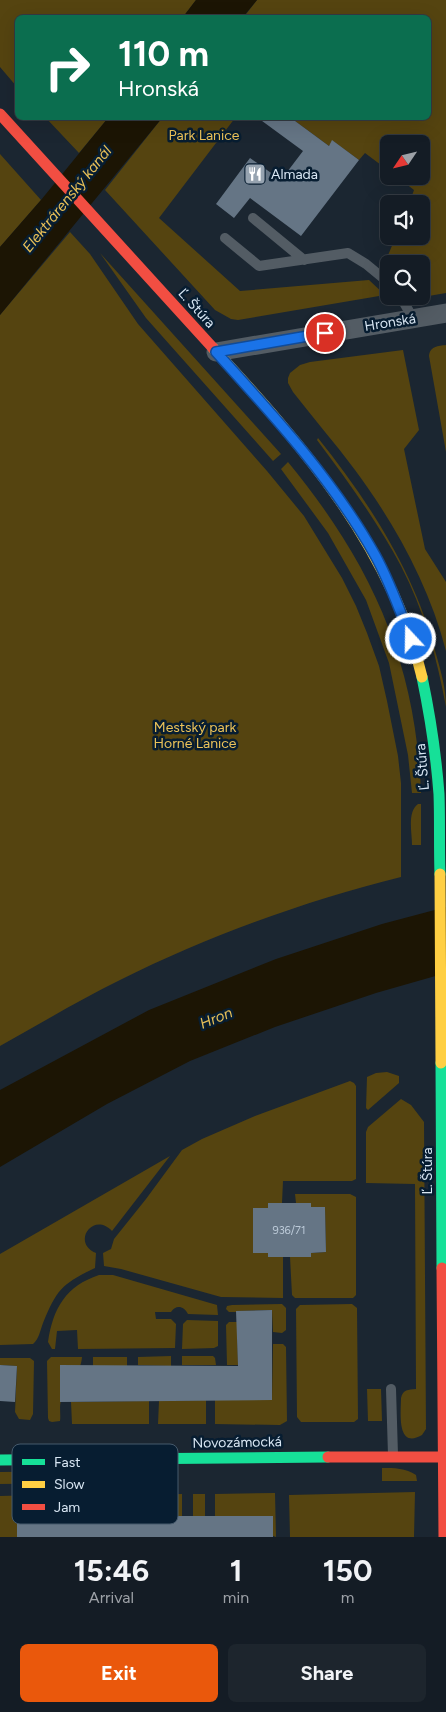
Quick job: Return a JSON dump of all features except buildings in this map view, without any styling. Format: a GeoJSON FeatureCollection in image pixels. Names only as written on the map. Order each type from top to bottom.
{"type":"FeatureCollection","features":[{"type":"Feature","properties":{"kind":"street","name":"Ľ. Štúra"},"geometry":{"type":"LineString","coordinates":[[0,114],[216,352],[323,476],[371,550],[395,597],[411,639],[428,704],[436,748],[438,773],[442,1047],[444,1537]]}},
{"type":"Feature","properties":{"kind":"street","name":"Hronská"},"geometry":{"type":"LineString","coordinates":[[216,352],[446,313]]}},
{"type":"Feature","properties":{"kind":"street","name":"Novozámocká"},"geometry":{"type":"LineString","coordinates":[[178,1458],[393,1456],[444,1458]]}},
{"type":"Feature","properties":{"kind":"lane"},"geometry":{"type":"LineString","coordinates":[[252,218],[304,260]]}},
{"type":"Feature","properties":{"kind":"lane"},"geometry":{"type":"LineString","coordinates":[[225,238],[259,266],[348,253],[380,276]]}},
{"type":"Feature","properties":{"kind":"lane"},"geometry":{"type":"LineString","coordinates":[[405,305],[413,318]]}},
{"type":"Feature","properties":{"kind":"lane"},"geometry":{"type":"LineString","coordinates":[[391,1389],[393,1456]]}},
{"type":"Feature","properties":{"kind":"green space"},"geometry":{"type":"Polygon","coordinates":[[[0,0],[196,0],[185,15],[15,15],[15,85],[0,67],[0,0]]]}},
{"type":"Feature","properties":{"kind":"green space"},"geometry":{"type":"Polygon","coordinates":[[[257,0],[446,0],[446,293],[430,296],[430,255],[388,255],[392,245],[430,245],[430,195],[412,195],[414,190],[408,185],[430,185],[430,135],[380,135],[380,164],[365,153],[359,160],[333,141],[329,146],[294,120],[431,120],[431,15],[245,15],[257,0]]]}},
{"type":"Feature","properties":{"kind":"green space"},"geometry":{"type":"Polygon","coordinates":[[[48,120],[106,120],[79,153],[48,120]]]}},
{"type":"Feature","properties":{"kind":"green space","name":"Park Lanice"},"geometry":{"type":"Polygon","coordinates":[[[160,120],[233,120],[159,218],[240,291],[369,280],[380,290],[380,296],[238,320],[231,319],[215,310],[105,190],[160,120]]]}},
{"type":"Feature","properties":{"kind":"green space"},"geometry":{"type":"Polygon","coordinates":[[[0,154],[41,200],[0,247],[0,154]]]}},
{"type":"Feature","properties":{"kind":"green space","name":"Mestský park Horné Lanice"},"geometry":{"type":"Polygon","coordinates":[[[70,232],[90,254],[138,324],[304,516],[342,578],[356,606],[379,666],[398,756],[401,783],[401,877],[329,897],[222,934],[153,964],[105,988],[0,1046],[0,315],[70,232]]]}},
{"type":"Feature","properties":{"kind":"green space"},"geometry":{"type":"Polygon","coordinates":[[[100,253],[281,454],[273,461],[146,318],[100,253]]]}},
{"type":"Feature","properties":{"kind":"green space"},"geometry":{"type":"Polygon","coordinates":[[[446,345],[446,452],[429,356],[433,348],[446,345]]]}},
{"type":"Feature","properties":{"kind":"green space"},"geometry":{"type":"Polygon","coordinates":[[[403,350],[419,430],[404,449],[425,549],[446,582],[446,651],[430,602],[397,534],[355,470],[293,392],[288,383],[290,373],[300,365],[310,362],[403,350]]]}},
{"type":"Feature","properties":{"kind":"green space"},"geometry":{"type":"Polygon","coordinates":[[[318,438],[373,514],[403,567],[427,624],[443,680],[446,707],[429,635],[401,566],[372,517],[317,440],[318,438]]]}},
{"type":"Feature","properties":{"kind":"green space"},"geometry":{"type":"Polygon","coordinates":[[[288,462],[343,538],[365,576],[384,616],[399,657],[410,700],[417,745],[421,793],[412,793],[408,755],[389,663],[366,600],[328,533],[281,469],[288,462]]]}},
{"type":"Feature","properties":{"kind":"green space"},"geometry":{"type":"Polygon","coordinates":[[[418,804],[421,804],[421,845],[412,845],[411,817],[418,804]]]}},
{"type":"Feature","properties":{"kind":"green space"},"geometry":{"type":"Polygon","coordinates":[[[387,1072],[399,1076],[399,1083],[368,1110],[366,1108],[367,1077],[376,1073],[387,1072]]]}},
{"type":"Feature","properties":{"kind":"green space"},"geometry":{"type":"Polygon","coordinates":[[[350,1081],[356,1086],[356,1179],[352,1181],[283,1181],[282,1203],[268,1203],[268,1208],[253,1208],[253,1253],[268,1253],[268,1257],[283,1257],[283,1298],[221,1297],[104,1266],[103,1253],[111,1249],[114,1239],[182,1150],[202,1139],[255,1116],[350,1081]]]}},
{"type":"Feature","properties":{"kind":"green space"},"geometry":{"type":"Polygon","coordinates":[[[401,1099],[411,1105],[424,1122],[426,1429],[422,1435],[414,1438],[408,1437],[402,1427],[401,1398],[406,1390],[416,1389],[415,1184],[366,1183],[366,1132],[368,1127],[401,1099]]]}},
{"type":"Feature","properties":{"kind":"green space"},"geometry":{"type":"Polygon","coordinates":[[[170,1156],[112,1231],[105,1226],[98,1225],[88,1231],[85,1236],[85,1243],[96,1253],[95,1268],[68,1283],[57,1295],[52,1302],[35,1342],[33,1344],[0,1345],[0,1254],[170,1156]]]}},
{"type":"Feature","properties":{"kind":"green space"},"geometry":{"type":"Polygon","coordinates":[[[295,1194],[350,1194],[356,1197],[356,1295],[353,1298],[295,1298],[292,1295],[290,1257],[311,1257],[311,1253],[326,1252],[325,1207],[311,1207],[311,1203],[296,1203],[295,1194]]]}},
{"type":"Feature","properties":{"kind":"green space"},"geometry":{"type":"Polygon","coordinates":[[[99,1275],[113,1275],[217,1305],[218,1315],[188,1314],[180,1307],[173,1309],[171,1312],[155,1312],[156,1319],[171,1319],[176,1324],[175,1348],[78,1349],[77,1330],[57,1331],[55,1349],[52,1349],[48,1342],[50,1330],[53,1319],[63,1300],[78,1285],[99,1275]]]}},
{"type":"Feature","properties":{"kind":"green space"},"geometry":{"type":"Polygon","coordinates":[[[282,1304],[286,1308],[286,1330],[282,1333],[273,1332],[272,1310],[229,1312],[226,1309],[227,1306],[232,1305],[282,1304]]]}},
{"type":"Feature","properties":{"kind":"green space"},"geometry":{"type":"Polygon","coordinates":[[[352,1304],[357,1308],[358,1419],[354,1422],[301,1422],[297,1417],[296,1309],[300,1305],[352,1304]]]}},
{"type":"Feature","properties":{"kind":"green space"},"geometry":{"type":"Polygon","coordinates":[[[187,1320],[218,1321],[218,1346],[214,1348],[182,1349],[183,1324],[187,1320]]]}},
{"type":"Feature","properties":{"kind":"green space"},"geometry":{"type":"Polygon","coordinates":[[[229,1322],[237,1322],[238,1365],[227,1365],[226,1325],[229,1322]]]}},
{"type":"Feature","properties":{"kind":"green space"},"geometry":{"type":"Polygon","coordinates":[[[273,1344],[283,1344],[286,1347],[287,1421],[280,1425],[215,1424],[215,1400],[272,1400],[273,1344]]]}},
{"type":"Feature","properties":{"kind":"green space"},"geometry":{"type":"Polygon","coordinates":[[[171,1356],[171,1366],[138,1365],[138,1357],[171,1356]]]}},
{"type":"Feature","properties":{"kind":"green space"},"geometry":{"type":"Polygon","coordinates":[[[182,1356],[213,1356],[216,1365],[182,1365],[182,1356]]]}},
{"type":"Feature","properties":{"kind":"green space"},"geometry":{"type":"Polygon","coordinates":[[[51,1357],[82,1357],[79,1369],[61,1401],[60,1421],[52,1422],[48,1418],[47,1361],[51,1357]]]}},
{"type":"Feature","properties":{"kind":"green space"},"geometry":{"type":"Polygon","coordinates":[[[93,1357],[127,1357],[127,1366],[93,1366],[93,1357]]]}},
{"type":"Feature","properties":{"kind":"green space"},"geometry":{"type":"Polygon","coordinates":[[[0,1358],[30,1358],[34,1361],[33,1414],[30,1420],[19,1419],[15,1412],[17,1366],[0,1365],[0,1358]]]}},
{"type":"Feature","properties":{"kind":"green space"},"geometry":{"type":"Polygon","coordinates":[[[367,1389],[381,1389],[382,1421],[368,1421],[367,1389]]]}},
{"type":"Feature","properties":{"kind":"green space"},"geometry":{"type":"Polygon","coordinates":[[[206,1400],[206,1424],[158,1424],[159,1401],[206,1400]]]}},
{"type":"Feature","properties":{"kind":"green space"},"geometry":{"type":"Polygon","coordinates":[[[149,1401],[149,1424],[72,1424],[71,1402],[149,1401]]]}},
{"type":"Feature","properties":{"kind":"green space"},"geometry":{"type":"Polygon","coordinates":[[[382,1468],[408,1471],[416,1475],[417,1481],[382,1481],[382,1468]]]}},
{"type":"Feature","properties":{"kind":"green space"},"geometry":{"type":"Polygon","coordinates":[[[0,1472],[12,1472],[12,1484],[0,1484],[0,1472]]]}},
{"type":"Feature","properties":{"kind":"green space"},"geometry":{"type":"Polygon","coordinates":[[[415,1492],[414,1537],[290,1537],[289,1495],[415,1492]]]}},
{"type":"Feature","properties":{"kind":"green space"},"geometry":{"type":"Polygon","coordinates":[[[275,1493],[276,1537],[215,1516],[215,1494],[275,1493]]]}},
{"type":"Feature","properties":{"kind":"green space"},"geometry":{"type":"Polygon","coordinates":[[[178,1494],[182,1494],[182,1516],[178,1516],[178,1494]]]}},
{"type":"Feature","properties":{"kind":"green space"},"geometry":{"type":"Polygon","coordinates":[[[193,1494],[205,1494],[205,1516],[193,1516],[193,1494]]]}},
{"type":"Feature","properties":{"kind":"green space"},"geometry":{"type":"Polygon","coordinates":[[[0,1496],[12,1496],[12,1524],[17,1524],[17,1537],[0,1537],[0,1496]]]}},
{"type":"Feature","properties":{"kind":"water"},"geometry":{"type":"Polygon","coordinates":[[[196,0],[257,0],[245,15],[185,15],[196,0]]]}},
{"type":"Feature","properties":{"kind":"water","name":"Elektrárenský kanál"},"geometry":{"type":"Polygon","coordinates":[[[106,120],[160,120],[0,315],[0,247],[106,120]]]}},
{"type":"Feature","properties":{"kind":"water","name":"Hron"},"geometry":{"type":"Polygon","coordinates":[[[446,907],[446,973],[376,993],[275,1027],[190,1061],[107,1104],[0,1167],[0,1090],[149,1010],[276,959],[382,924],[446,907]]]}},
{"type":"Feature","properties":{"kind":"traffic: fast"},"geometry":{"type":"LineString","coordinates":[[422,677],[438,779],[440,874]]}},
{"type":"Feature","properties":{"kind":"traffic: fast"},"geometry":{"type":"LineString","coordinates":[[441,1063],[442,1268]]}},
{"type":"Feature","properties":{"kind":"traffic: fast"},"geometry":{"type":"LineString","coordinates":[[178,1458],[328,1457]]}},
{"type":"Feature","properties":{"kind":"traffic: fast"},"geometry":{"type":"LineString","coordinates":[[0,1460],[12,1460]]}},
{"type":"Feature","properties":{"kind":"traffic: slow"},"geometry":{"type":"LineString","coordinates":[[213,348],[310,459],[339,499],[389,583],[408,629],[422,677]]}},
{"type":"Feature","properties":{"kind":"traffic: slow"},"geometry":{"type":"LineString","coordinates":[[440,874],[441,1063]]}},
{"type":"Feature","properties":{"kind":"traffic: jam"},"geometry":{"type":"LineString","coordinates":[[0,114],[213,348]]}},
{"type":"Feature","properties":{"kind":"traffic: jam"},"geometry":{"type":"LineString","coordinates":[[442,1268],[444,1537]]}},
{"type":"Feature","properties":{"kind":"traffic: jam"},"geometry":{"type":"LineString","coordinates":[[328,1457],[444,1457]]}},
{"type":"Feature","properties":{"kind":"place","name":"Almada"},"geometry":{"type":"Point","coordinates":[255,174]}},
{"type":"Feature","properties":{"kind":"route"},"geometry":{"type":"LineString","coordinates":[[325,333],[216,352],[299,446],[352,518],[385,576],[411,639]]}}]}
